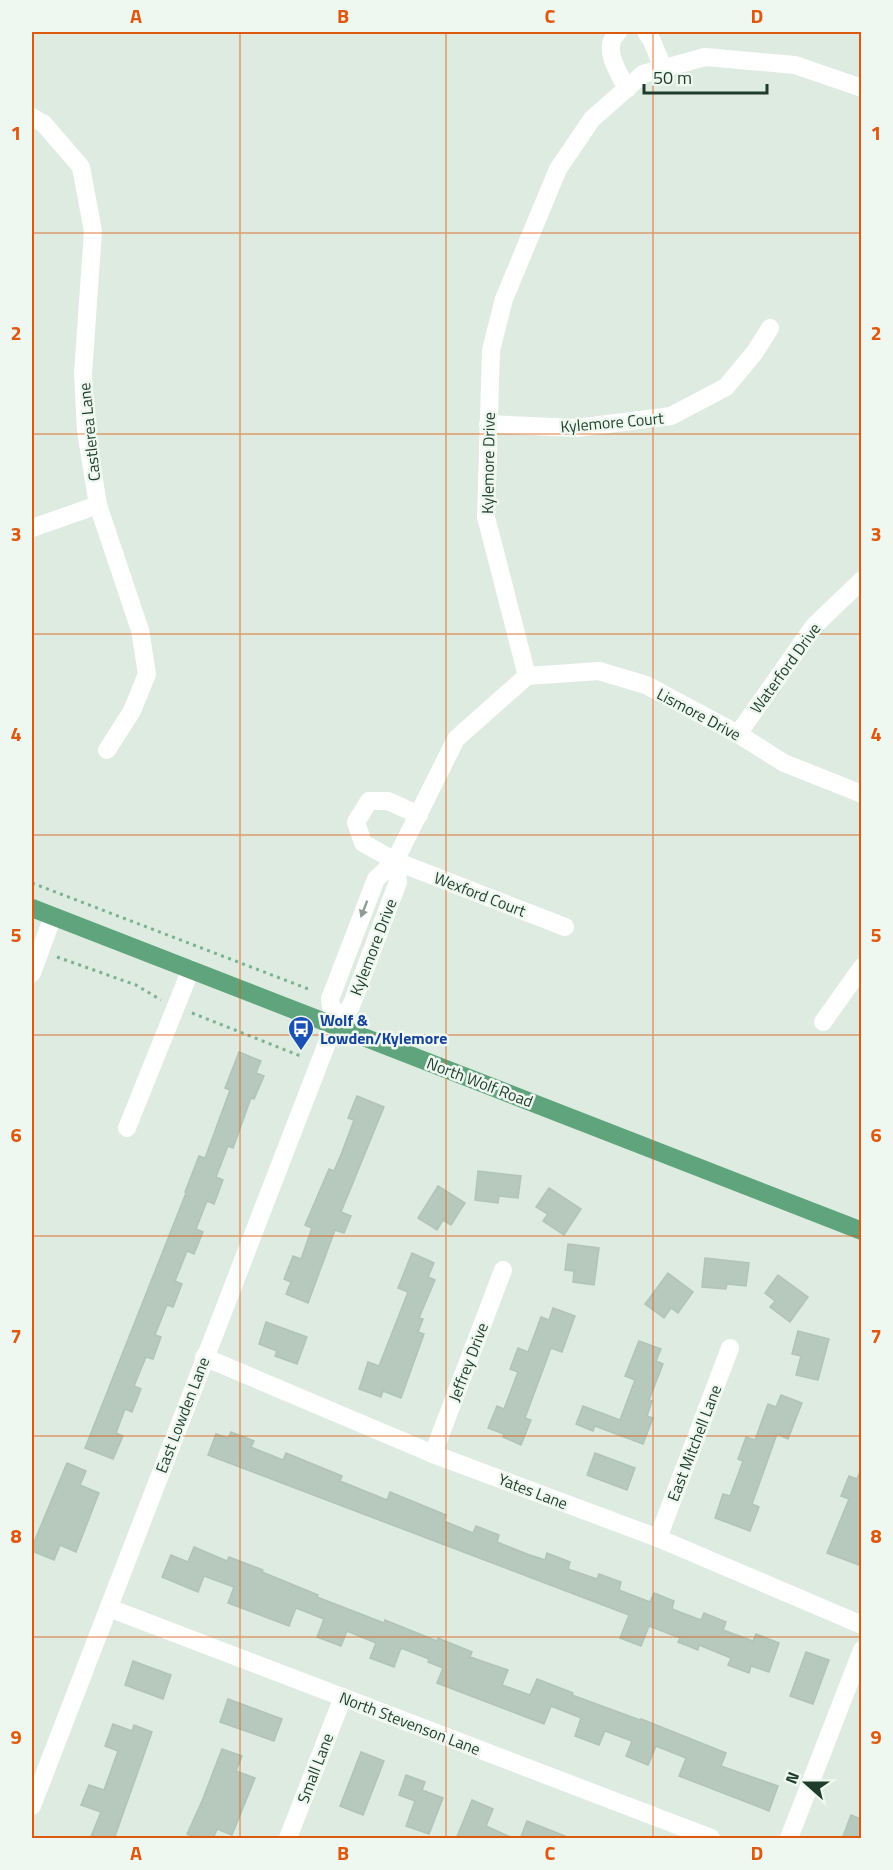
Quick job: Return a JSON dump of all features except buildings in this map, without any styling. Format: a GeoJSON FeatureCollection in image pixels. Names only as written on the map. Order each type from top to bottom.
{"type":"FeatureCollection","features":[{"type":"Feature","properties":{"kind":"main road","name":"North Wolf Road"},"geometry":{"type":"LineString","coordinates":[[32,908],[861,1231]]}},
{"type":"Feature","properties":{"kind":"street"},"geometry":{"type":"LineString","coordinates":[[618,32],[611,40],[611,55],[627,89]]}},
{"type":"Feature","properties":{"kind":"street"},"geometry":{"type":"LineString","coordinates":[[646,32],[663,68]]}},
{"type":"Feature","properties":{"kind":"street","name":"Kylemore Drive"},"geometry":{"type":"LineString","coordinates":[[334,1025],[351,1006],[398,882],[395,861],[456,739],[527,676],[486,517],[491,350],[504,299],[558,169],[592,119],[643,74],[663,68],[705,57],[795,65],[861,88]]}},
{"type":"Feature","properties":{"kind":"street","name":"Castlerea Lane"},"geometry":{"type":"LineString","coordinates":[[32,117],[44,124],[81,167],[93,231],[83,374],[86,431],[98,505],[140,630],[147,674],[132,711],[107,750]]}},
{"type":"Feature","properties":{"kind":"street","name":"Kylemore Court"},"geometry":{"type":"LineString","coordinates":[[488,424],[576,428],[671,416],[726,387],[770,328]]}},
{"type":"Feature","properties":{"kind":"street"},"geometry":{"type":"LineString","coordinates":[[32,528],[98,505]]}},
{"type":"Feature","properties":{"kind":"street","name":"Waterford Drive"},"geometry":{"type":"LineString","coordinates":[[738,734],[814,626],[861,580]]}},
{"type":"Feature","properties":{"kind":"street","name":"Lismore Drive"},"geometry":{"type":"LineString","coordinates":[[527,676],[599,671],[646,685],[738,734],[784,763],[861,794]]}},
{"type":"Feature","properties":{"kind":"street","name":"Wexford Court"},"geometry":{"type":"LineString","coordinates":[[419,814],[388,801],[369,801],[356,822],[363,843],[395,861],[565,927]]}},
{"type":"Feature","properties":{"kind":"street"},"geometry":{"type":"LineString","coordinates":[[32,973],[53,916]]}},
{"type":"Feature","properties":{"kind":"street"},"geometry":{"type":"LineString","coordinates":[[823,1022],[861,967]]}},
{"type":"Feature","properties":{"kind":"street"},"geometry":{"type":"LineString","coordinates":[[127,1128],[191,969]]}},
{"type":"Feature","properties":{"kind":"street","name":"East Lowden Lane"},"geometry":{"type":"LineString","coordinates":[[32,1806],[334,1025]]}},
{"type":"Feature","properties":{"kind":"street","name":"Jeffrey Drive"},"geometry":{"type":"LineString","coordinates":[[433,1454],[503,1270]]}},
{"type":"Feature","properties":{"kind":"street","name":"East Mitchell Lane"},"geometry":{"type":"LineString","coordinates":[[658,1538],[730,1348]]}},
{"type":"Feature","properties":{"kind":"street","name":"Yates Lane"},"geometry":{"type":"LineString","coordinates":[[204,1357],[433,1454],[658,1538],[861,1625]]}},
{"type":"Feature","properties":{"kind":"street","name":"North Stevenson Lane"},"geometry":{"type":"LineString","coordinates":[[109,1608],[711,1839]]}},
{"type":"Feature","properties":{"kind":"street"},"geometry":{"type":"LineString","coordinates":[[789,1839],[861,1650]]}},
{"type":"Feature","properties":{"kind":"street","name":"Small Lane"},"geometry":{"type":"LineString","coordinates":[[288,1839],[343,1697]]}},
{"type":"Feature","properties":{"kind":"path"},"geometry":{"type":"LineString","coordinates":[[32,883],[312,990]]}},
{"type":"Feature","properties":{"kind":"place","name":"Wolf & Lowden/Kylemore"},"geometry":{"type":"Point","coordinates":[301,1052]}}]}
